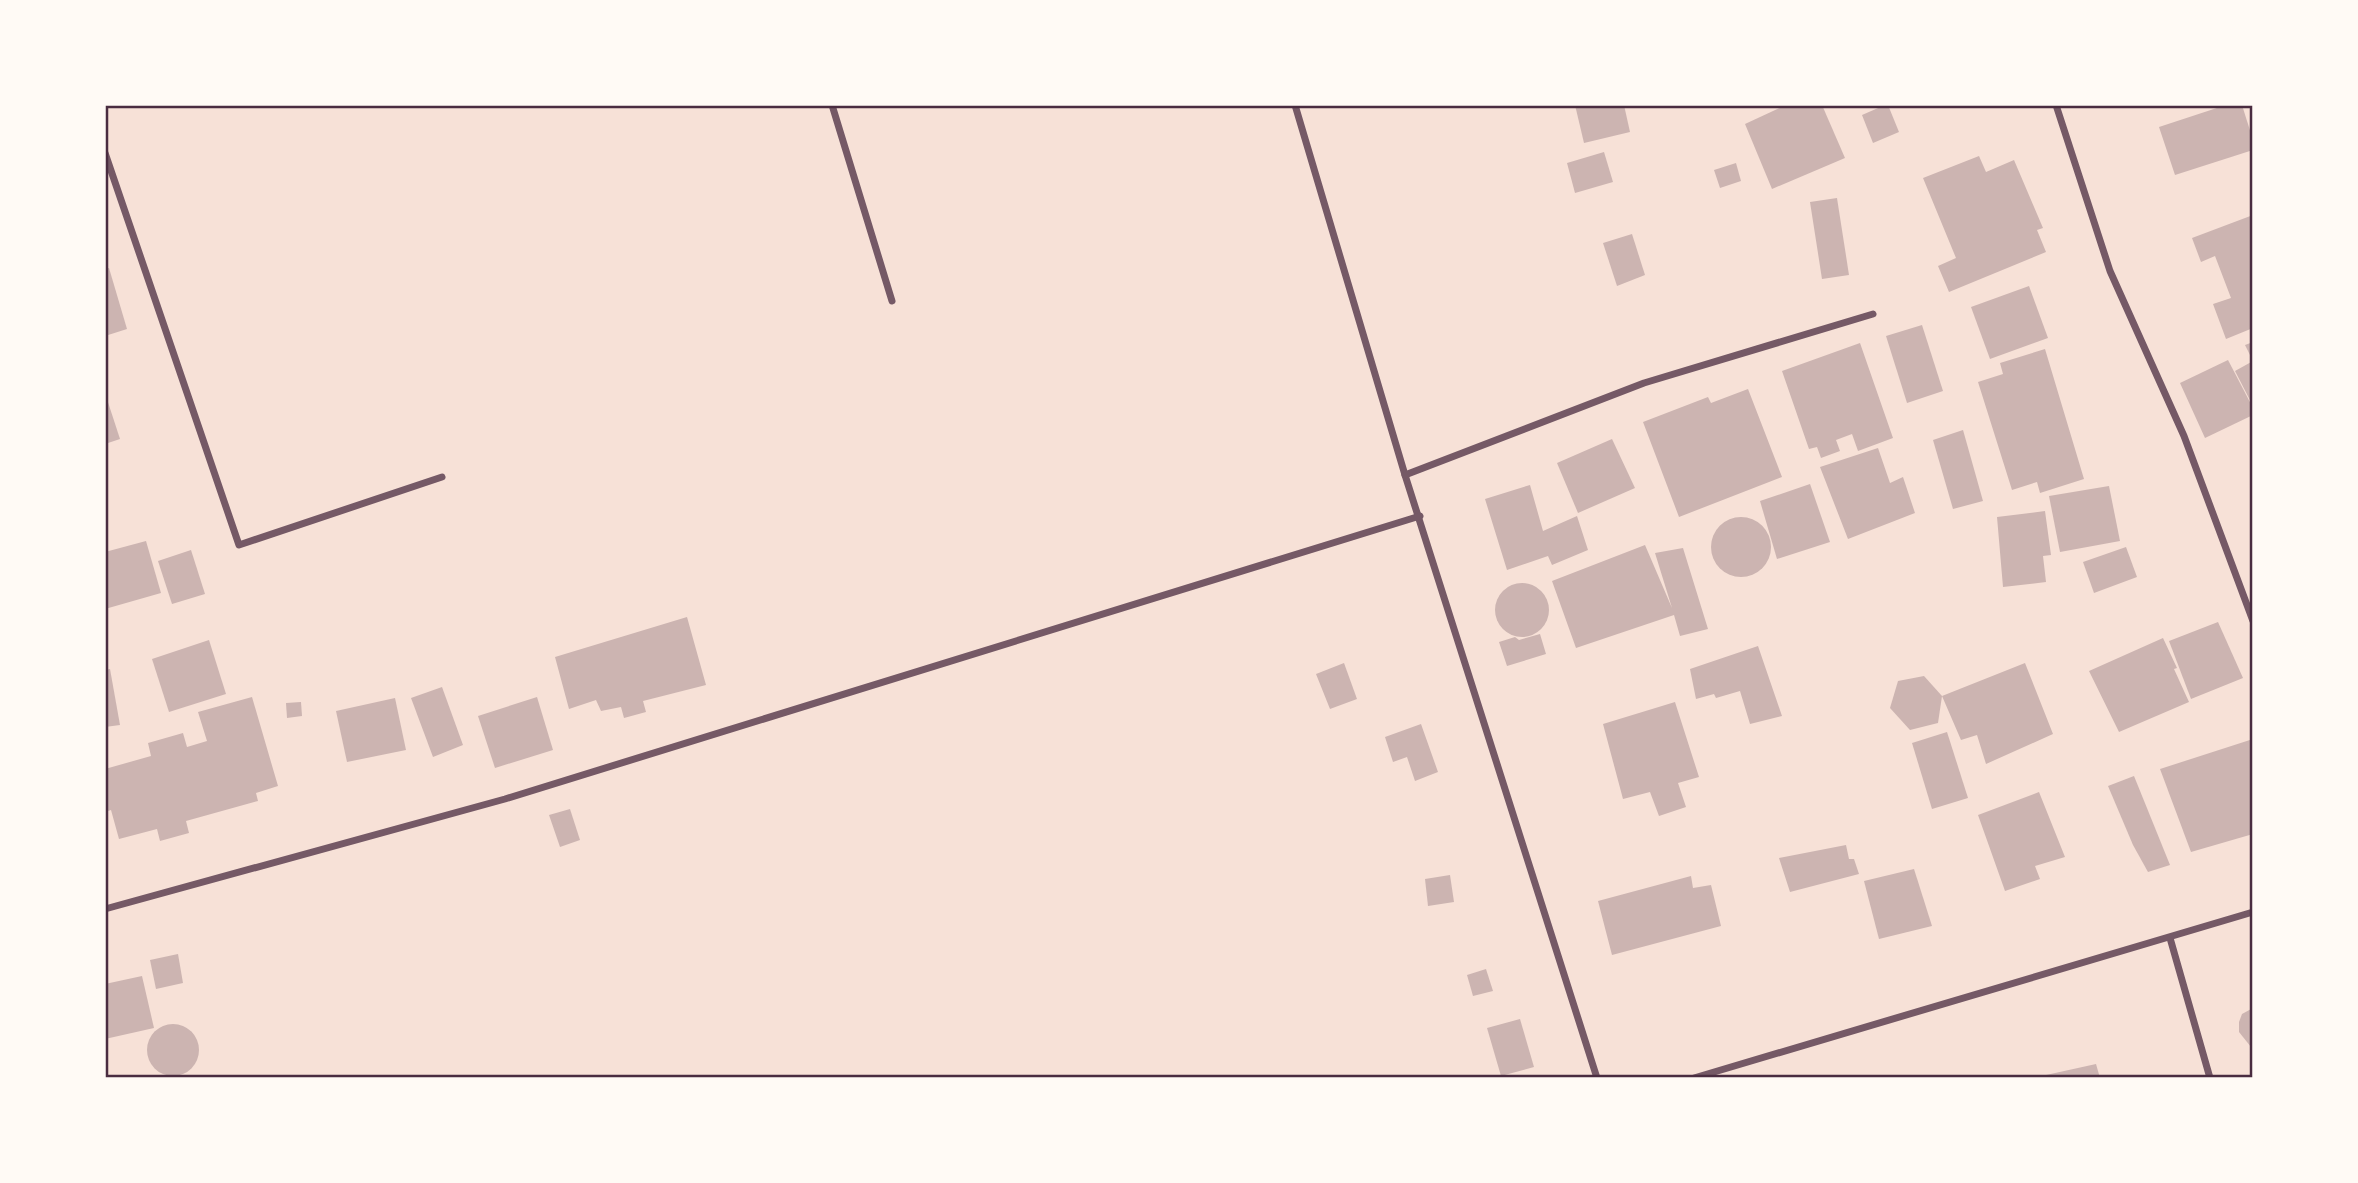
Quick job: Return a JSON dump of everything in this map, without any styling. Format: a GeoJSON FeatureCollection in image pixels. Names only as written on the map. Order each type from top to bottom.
{"type":"FeatureCollection","features":[{"type":"Feature","properties":{"kind":"street"},"geometry":{"type":"LineString","coordinates":[[832,105],[892,301]]}},
{"type":"Feature","properties":{"kind":"street"},"geometry":{"type":"LineString","coordinates":[[1295,105],[1405,475],[1597,1078]]}},
{"type":"Feature","properties":{"kind":"street"},"geometry":{"type":"LineString","coordinates":[[2056,105],[2110,271],[2184,436],[2253,621]]}},
{"type":"Feature","properties":{"kind":"street"},"geometry":{"type":"LineString","coordinates":[[105,153],[239,545],[442,477]]}},
{"type":"Feature","properties":{"kind":"street"},"geometry":{"type":"LineString","coordinates":[[1405,475],[1644,383],[1873,314]]}},
{"type":"Feature","properties":{"kind":"street"},"geometry":{"type":"LineString","coordinates":[[105,909],[505,799],[1420,516]]}},
{"type":"Feature","properties":{"kind":"street"},"geometry":{"type":"LineString","coordinates":[[1694,1078],[2253,912]]}},
{"type":"Feature","properties":{"kind":"street"},"geometry":{"type":"LineString","coordinates":[[2170,938],[2210,1078]]}},
{"type":"Feature","properties":{"kind":"building"},"geometry":{"type":"Polygon","coordinates":[[[1575,105],[1624,105],[1630,132],[1584,143],[1575,105]]]}},
{"type":"Feature","properties":{"kind":"building"},"geometry":{"type":"Polygon","coordinates":[[[1786,105],[1822,105],[1845,158],[1772,189],[1745,124],[1786,105]]]}},
{"type":"Feature","properties":{"kind":"building"},"geometry":{"type":"Polygon","coordinates":[[[1888,105],[1899,132],[1873,143],[1862,115],[1888,105]]]}},
{"type":"Feature","properties":{"kind":"building"},"geometry":{"type":"Polygon","coordinates":[[[2226,105],[2242,105],[2253,140],[2253,150],[2175,175],[2159,127],[2226,105]]]}},
{"type":"Feature","properties":{"kind":"building"},"geometry":{"type":"Polygon","coordinates":[[[1604,152],[1613,182],[1575,193],[1567,163],[1604,152]]]}},
{"type":"Feature","properties":{"kind":"building"},"geometry":{"type":"Polygon","coordinates":[[[1979,156],[1986,172],[2014,160],[2043,228],[2037,230],[2046,252],[1949,292],[1938,266],[1956,258],[1923,178],[1979,156]]]}},
{"type":"Feature","properties":{"kind":"building"},"geometry":{"type":"Polygon","coordinates":[[[1736,163],[1741,181],[1720,188],[1714,170],[1736,163]]]}},
{"type":"Feature","properties":{"kind":"building"},"geometry":{"type":"Polygon","coordinates":[[[1837,198],[1849,275],[1822,279],[1810,202],[1837,198]]]}},
{"type":"Feature","properties":{"kind":"building"},"geometry":{"type":"Polygon","coordinates":[[[2253,215],[2253,328],[2226,339],[2213,304],[2231,298],[2215,256],[2201,262],[2192,238],[2253,215]]]}},
{"type":"Feature","properties":{"kind":"building"},"geometry":{"type":"Polygon","coordinates":[[[1632,234],[1645,275],[1617,286],[1603,243],[1632,234]]]}},
{"type":"Feature","properties":{"kind":"building"},"geometry":{"type":"Polygon","coordinates":[[[109,268],[127,329],[105,336],[105,269],[109,268]]]}},
{"type":"Feature","properties":{"kind":"building"},"geometry":{"type":"Polygon","coordinates":[[[2029,286],[2048,338],[1990,359],[1971,307],[2029,286]]]}},
{"type":"Feature","properties":{"kind":"building"},"geometry":{"type":"Polygon","coordinates":[[[1922,325],[1943,391],[1907,403],[1886,336],[1922,325]]]}},
{"type":"Feature","properties":{"kind":"building"},"geometry":{"type":"Polygon","coordinates":[[[2253,342],[2253,361],[2245,345],[2253,342]]]}},
{"type":"Feature","properties":{"kind":"building"},"geometry":{"type":"Polygon","coordinates":[[[1860,343],[1893,438],[1858,451],[1852,434],[1836,440],[1840,451],[1821,458],[1817,447],[1809,449],[1782,371],[1860,343]]]}},
{"type":"Feature","properties":{"kind":"building"},"geometry":{"type":"Polygon","coordinates":[[[2045,349],[2084,479],[2040,493],[2037,482],[2012,490],[1978,382],[2003,374],[2000,363],[2045,349]]]}},
{"type":"Feature","properties":{"kind":"building"},"geometry":{"type":"Polygon","coordinates":[[[2228,360],[2253,408],[2253,415],[2205,438],[2180,383],[2228,360]]]}},
{"type":"Feature","properties":{"kind":"building"},"geometry":{"type":"Polygon","coordinates":[[[2253,361],[2253,406],[2235,371],[2253,361]]]}},
{"type":"Feature","properties":{"kind":"building"},"geometry":{"type":"Polygon","coordinates":[[[1748,389],[1782,477],[1679,517],[1643,422],[1708,397],[1711,403],[1748,389]]]}},
{"type":"Feature","properties":{"kind":"building"},"geometry":{"type":"Polygon","coordinates":[[[105,393],[120,439],[105,444],[105,393]]]}},
{"type":"Feature","properties":{"kind":"building"},"geometry":{"type":"Polygon","coordinates":[[[1963,430],[1983,501],[1953,509],[1933,440],[1963,430]]]}},
{"type":"Feature","properties":{"kind":"building"},"geometry":{"type":"Polygon","coordinates":[[[1612,439],[1635,488],[1578,513],[1557,463],[1612,439]]]}},
{"type":"Feature","properties":{"kind":"building"},"geometry":{"type":"Polygon","coordinates":[[[1878,448],[1890,483],[1903,477],[1915,513],[1848,539],[1820,467],[1878,448]]]}},
{"type":"Feature","properties":{"kind":"building"},"geometry":{"type":"Polygon","coordinates":[[[1810,484],[1830,542],[1777,559],[1760,501],[1810,484]]]}},
{"type":"Feature","properties":{"kind":"building"},"geometry":{"type":"Polygon","coordinates":[[[1530,485],[1543,531],[1577,516],[1588,550],[1552,565],[1548,556],[1507,570],[1485,499],[1530,485]]]}},
{"type":"Feature","properties":{"kind":"building"},"geometry":{"type":"Polygon","coordinates":[[[2109,486],[2120,541],[2060,552],[2049,496],[2109,486]]]}},
{"type":"Feature","properties":{"kind":"building"},"geometry":{"type":"Polygon","coordinates":[[[2045,511],[2051,555],[2043,556],[2046,582],[2003,587],[1997,517],[2045,511]]]}},
{"type":"Feature","properties":{"kind":"building"},"geometry":{"type":"Polygon","coordinates":[[[1735,517],[1747,517],[1766,530],[1771,547],[1769,559],[1758,572],[1747,577],[1735,577],[1716,564],[1711,553],[1711,541],[1724,522],[1735,517]]]}},
{"type":"Feature","properties":{"kind":"building"},"geometry":{"type":"Polygon","coordinates":[[[146,541],[161,593],[105,609],[105,552],[146,541]]]}},
{"type":"Feature","properties":{"kind":"building"},"geometry":{"type":"Polygon","coordinates":[[[1645,545],[1672,608],[1655,553],[1683,548],[1708,629],[1680,636],[1674,615],[1576,648],[1552,581],[1645,545]]]}},
{"type":"Feature","properties":{"kind":"building"},"geometry":{"type":"Polygon","coordinates":[[[2126,547],[2137,577],[2094,593],[2083,562],[2126,547]]]}},
{"type":"Feature","properties":{"kind":"building"},"geometry":{"type":"Polygon","coordinates":[[[191,550],[205,594],[172,604],[158,561],[191,550]]]}},
{"type":"Feature","properties":{"kind":"building"},"geometry":{"type":"Polygon","coordinates":[[[1522,583],[1541,591],[1549,610],[1541,629],[1522,637],[1503,629],[1495,610],[1503,591],[1522,583]]]}},
{"type":"Feature","properties":{"kind":"building"},"geometry":{"type":"Polygon","coordinates":[[[687,617],[706,685],[643,701],[646,712],[624,718],[621,707],[601,711],[596,700],[569,709],[555,657],[687,617]]]}},
{"type":"Feature","properties":{"kind":"building"},"geometry":{"type":"Polygon","coordinates":[[[2218,622],[2243,678],[2191,699],[2169,641],[2218,622]]]}},
{"type":"Feature","properties":{"kind":"building"},"geometry":{"type":"Polygon","coordinates":[[[1540,634],[1546,654],[1507,666],[1499,642],[1540,634]]]}},
{"type":"Feature","properties":{"kind":"building"},"geometry":{"type":"Polygon","coordinates":[[[2163,638],[2189,702],[2119,732],[2089,671],[2163,638]]]}},
{"type":"Feature","properties":{"kind":"building"},"geometry":{"type":"Polygon","coordinates":[[[209,640],[226,694],[169,712],[152,659],[209,640]]]}},
{"type":"Feature","properties":{"kind":"building"},"geometry":{"type":"Polygon","coordinates":[[[1758,646],[1782,716],[1750,724],[1740,691],[1716,698],[1714,694],[1696,699],[1690,669],[1758,646]]]}},
{"type":"Feature","properties":{"kind":"building"},"geometry":{"type":"Polygon","coordinates":[[[1344,663],[1357,699],[1330,709],[1316,674],[1344,663]]]}},
{"type":"Feature","properties":{"kind":"building"},"geometry":{"type":"Polygon","coordinates":[[[2025,663],[2053,734],[1986,764],[1977,735],[1961,740],[1942,696],[2025,663]]]}},
{"type":"Feature","properties":{"kind":"building"},"geometry":{"type":"Polygon","coordinates":[[[110,669],[120,725],[105,727],[105,670],[110,669]]]}},
{"type":"Feature","properties":{"kind":"building"},"geometry":{"type":"Polygon","coordinates":[[[1924,676],[1942,696],[1938,723],[1910,730],[1890,708],[1898,681],[1924,676]]]}},
{"type":"Feature","properties":{"kind":"building"},"geometry":{"type":"Polygon","coordinates":[[[442,687],[463,745],[433,757],[411,698],[442,687]]]}},
{"type":"Feature","properties":{"kind":"building"},"geometry":{"type":"Polygon","coordinates":[[[252,697],[278,786],[256,793],[258,801],[186,821],[189,833],[160,841],[157,829],[119,839],[111,810],[105,812],[105,769],[151,756],[148,743],[183,733],[187,747],[207,741],[198,712],[252,697]]]}},
{"type":"Feature","properties":{"kind":"building"},"geometry":{"type":"Polygon","coordinates":[[[537,697],[553,750],[495,768],[478,716],[537,697]]]}},
{"type":"Feature","properties":{"kind":"building"},"geometry":{"type":"Polygon","coordinates":[[[395,698],[406,750],[347,762],[336,711],[395,698]]]}},
{"type":"Feature","properties":{"kind":"building"},"geometry":{"type":"Polygon","coordinates":[[[301,702],[302,716],[287,718],[286,703],[301,702]]]}},
{"type":"Feature","properties":{"kind":"building"},"geometry":{"type":"Polygon","coordinates":[[[1675,702],[1699,777],[1678,783],[1686,807],[1659,816],[1650,792],[1623,799],[1603,724],[1675,702]]]}},
{"type":"Feature","properties":{"kind":"building"},"geometry":{"type":"Polygon","coordinates":[[[1421,724],[1438,772],[1415,781],[1407,757],[1393,762],[1385,737],[1421,724]]]}},
{"type":"Feature","properties":{"kind":"building"},"geometry":{"type":"Polygon","coordinates":[[[1947,732],[1968,798],[1932,809],[1912,743],[1947,732]]]}},
{"type":"Feature","properties":{"kind":"building"},"geometry":{"type":"Polygon","coordinates":[[[2253,739],[2253,834],[2191,852],[2160,769],[2253,739]]]}},
{"type":"Feature","properties":{"kind":"building"},"geometry":{"type":"Polygon","coordinates":[[[2134,776],[2170,865],[2148,872],[2133,845],[2108,786],[2134,776]]]}},
{"type":"Feature","properties":{"kind":"building"},"geometry":{"type":"Polygon","coordinates":[[[2039,792],[2065,857],[2035,866],[2040,879],[2005,891],[1978,815],[2039,792]]]}},
{"type":"Feature","properties":{"kind":"building"},"geometry":{"type":"Polygon","coordinates":[[[570,809],[580,840],[560,847],[549,815],[570,809]]]}},
{"type":"Feature","properties":{"kind":"building"},"geometry":{"type":"Polygon","coordinates":[[[1846,845],[1849,859],[1854,859],[1859,874],[1790,892],[1779,858],[1846,845]]]}},
{"type":"Feature","properties":{"kind":"building"},"geometry":{"type":"Polygon","coordinates":[[[1914,869],[1932,926],[1879,939],[1864,881],[1914,869]]]}},
{"type":"Feature","properties":{"kind":"building"},"geometry":{"type":"Polygon","coordinates":[[[1450,875],[1454,902],[1428,906],[1425,879],[1450,875]]]}},
{"type":"Feature","properties":{"kind":"building"},"geometry":{"type":"Polygon","coordinates":[[[1691,876],[1693,888],[1711,885],[1721,926],[1612,955],[1598,901],[1691,876]]]}},
{"type":"Feature","properties":{"kind":"building"},"geometry":{"type":"Polygon","coordinates":[[[178,954],[183,983],[156,989],[150,960],[178,954]]]}},
{"type":"Feature","properties":{"kind":"building"},"geometry":{"type":"Polygon","coordinates":[[[1486,969],[1493,991],[1473,996],[1467,975],[1486,969]]]}},
{"type":"Feature","properties":{"kind":"building"},"geometry":{"type":"Polygon","coordinates":[[[142,976],[154,1028],[105,1039],[105,984],[142,976]]]}},
{"type":"Feature","properties":{"kind":"building"},"geometry":{"type":"Polygon","coordinates":[[[2253,1008],[2251,1047],[2239,1032],[2239,1022],[2242,1014],[2253,1008]]]}},
{"type":"Feature","properties":{"kind":"building"},"geometry":{"type":"Polygon","coordinates":[[[1520,1019],[1534,1067],[1501,1076],[1487,1028],[1520,1019]]]}},
{"type":"Feature","properties":{"kind":"building"},"geometry":{"type":"Polygon","coordinates":[[[173,1024],[183,1026],[191,1032],[197,1040],[197,1060],[191,1068],[183,1074],[173,1076],[163,1074],[155,1068],[149,1060],[147,1050],[149,1040],[155,1032],[163,1026],[173,1024]]]}},
{"type":"Feature","properties":{"kind":"building"},"geometry":{"type":"Polygon","coordinates":[[[2096,1064],[2100,1078],[2037,1078],[2037,1077],[2096,1064]]]}}]}
